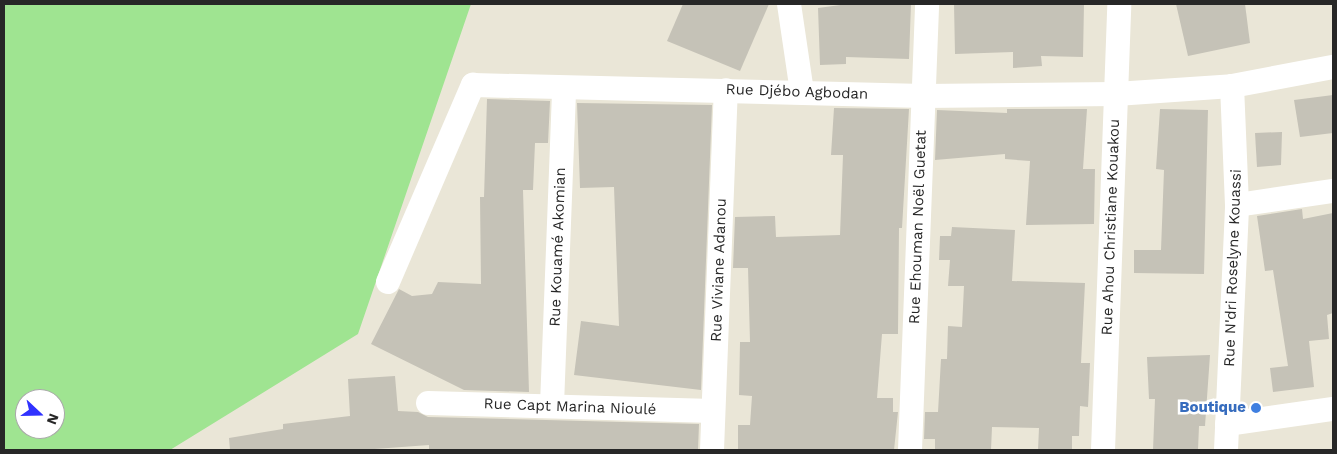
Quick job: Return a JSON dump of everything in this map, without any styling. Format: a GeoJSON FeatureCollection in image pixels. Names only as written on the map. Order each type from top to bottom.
{"type":"FeatureCollection","features":[{"type":"Feature","properties":{"kind":"street"},"geometry":{"type":"LineString","coordinates":[[789,4],[802,92]]}},
{"type":"Feature","properties":{"kind":"street","name":"Rue Ehouman Noël Guetat"},"geometry":{"type":"LineString","coordinates":[[910,450],[927,4]]}},
{"type":"Feature","properties":{"kind":"street","name":"Rue Ahou Christiane Kouakou"},"geometry":{"type":"LineString","coordinates":[[1103,450],[1119,4]]}},
{"type":"Feature","properties":{"kind":"street","name":"Rue Djébo Agbodan"},"geometry":{"type":"LineString","coordinates":[[388,282],[473,85],[564,89],[726,90],[924,96],[1116,94],[1232,86],[1333,67]]}},
{"type":"Feature","properties":{"kind":"street","name":"Rue N'dri Roselyne Kouassi"},"geometry":{"type":"LineString","coordinates":[[1226,450],[1237,205],[1232,86]]}},
{"type":"Feature","properties":{"kind":"street","name":"Rue Kouamé Akomian"},"geometry":{"type":"LineString","coordinates":[[552,405],[564,89]]}},
{"type":"Feature","properties":{"kind":"street","name":"Rue Viviane Adanou"},"geometry":{"type":"LineString","coordinates":[[712,450],[726,90]]}},
{"type":"Feature","properties":{"kind":"street"},"geometry":{"type":"LineString","coordinates":[[1237,205],[1333,191]]}},
{"type":"Feature","properties":{"kind":"street","name":"Rue Capt Marina Nioulé"},"geometry":{"type":"LineString","coordinates":[[428,403],[713,411]]}},
{"type":"Feature","properties":{"kind":"street"},"geometry":{"type":"LineString","coordinates":[[1228,424],[1333,409]]}},
{"type":"Feature","properties":{"kind":"green space"},"geometry":{"type":"Polygon","coordinates":[[[4,4],[471,4],[358,334],[170,450],[4,450],[4,4]]]}},
{"type":"Feature","properties":{"kind":"building"},"geometry":{"type":"Polygon","coordinates":[[[683,4],[769,4],[740,71],[667,41],[683,4]]]}},
{"type":"Feature","properties":{"kind":"building"},"geometry":{"type":"Polygon","coordinates":[[[848,4],[911,4],[909,59],[846,57],[846,64],[820,65],[818,8],[848,4]]]}},
{"type":"Feature","properties":{"kind":"building"},"geometry":{"type":"Polygon","coordinates":[[[954,4],[1084,4],[1083,57],[1041,56],[1042,66],[1013,68],[1013,52],[955,54],[954,4]]]}},
{"type":"Feature","properties":{"kind":"building"},"geometry":{"type":"Polygon","coordinates":[[[1176,4],[1245,4],[1250,43],[1188,56],[1176,4]]]}},
{"type":"Feature","properties":{"kind":"building"},"geometry":{"type":"Polygon","coordinates":[[[1333,95],[1333,133],[1300,137],[1294,100],[1333,95]]]}},
{"type":"Feature","properties":{"kind":"building"},"geometry":{"type":"Polygon","coordinates":[[[487,99],[550,101],[548,143],[535,143],[533,190],[523,190],[529,392],[464,390],[371,344],[399,289],[412,296],[432,294],[438,282],[481,284],[480,197],[484,197],[487,99]]]}},
{"type":"Feature","properties":{"kind":"building"},"geometry":{"type":"Polygon","coordinates":[[[577,103],[712,105],[701,390],[574,375],[581,321],[619,326],[614,187],[580,188],[577,103]]]}},
{"type":"Feature","properties":{"kind":"building"},"geometry":{"type":"Polygon","coordinates":[[[834,108],[909,109],[902,228],[899,228],[898,334],[882,334],[877,398],[893,398],[893,412],[898,412],[894,450],[738,450],[738,425],[750,425],[752,396],[739,395],[740,342],[750,342],[748,268],[733,268],[735,217],[775,216],[776,237],[840,235],[843,155],[831,155],[834,108]]]}},
{"type":"Feature","properties":{"kind":"building"},"geometry":{"type":"Polygon","coordinates":[[[1007,109],[1087,109],[1083,169],[1095,169],[1094,224],[1026,225],[1030,161],[1005,159],[1005,154],[935,160],[937,110],[1007,113],[1007,109]]]}},
{"type":"Feature","properties":{"kind":"building"},"geometry":{"type":"Polygon","coordinates":[[[1160,109],[1208,110],[1204,274],[1134,273],[1134,250],[1161,250],[1164,170],[1156,169],[1160,109]]]}},
{"type":"Feature","properties":{"kind":"building"},"geometry":{"type":"Polygon","coordinates":[[[1282,132],[1281,165],[1257,167],[1255,133],[1282,132]]]}},
{"type":"Feature","properties":{"kind":"building"},"geometry":{"type":"Polygon","coordinates":[[[1302,209],[1303,219],[1333,213],[1333,313],[1327,315],[1329,339],[1309,341],[1314,387],[1273,392],[1270,368],[1288,366],[1273,270],[1265,271],[1257,216],[1302,209]]]}},
{"type":"Feature","properties":{"kind":"building"},"geometry":{"type":"Polygon","coordinates":[[[952,227],[1015,230],[1012,281],[1085,283],[1081,363],[1090,363],[1088,407],[1080,406],[1079,436],[1072,436],[1072,450],[1038,450],[1039,428],[992,427],[991,450],[935,450],[935,439],[924,439],[925,412],[938,412],[941,359],[947,359],[948,326],[962,327],[964,286],[948,286],[950,260],[939,260],[940,236],[951,236],[952,227]]]}},
{"type":"Feature","properties":{"kind":"building"},"geometry":{"type":"Polygon","coordinates":[[[1210,355],[1205,426],[1199,426],[1198,450],[1153,450],[1155,399],[1149,399],[1147,357],[1210,355]]]}},
{"type":"Feature","properties":{"kind":"building"},"geometry":{"type":"Polygon","coordinates":[[[395,376],[398,411],[418,412],[428,417],[699,424],[698,450],[429,450],[429,445],[361,450],[230,450],[229,438],[283,429],[283,424],[350,416],[348,379],[395,376]]]}},
{"type":"Feature","properties":{"kind":"place","name":"Boutique"},"geometry":{"type":"Point","coordinates":[1256,408]}}]}
